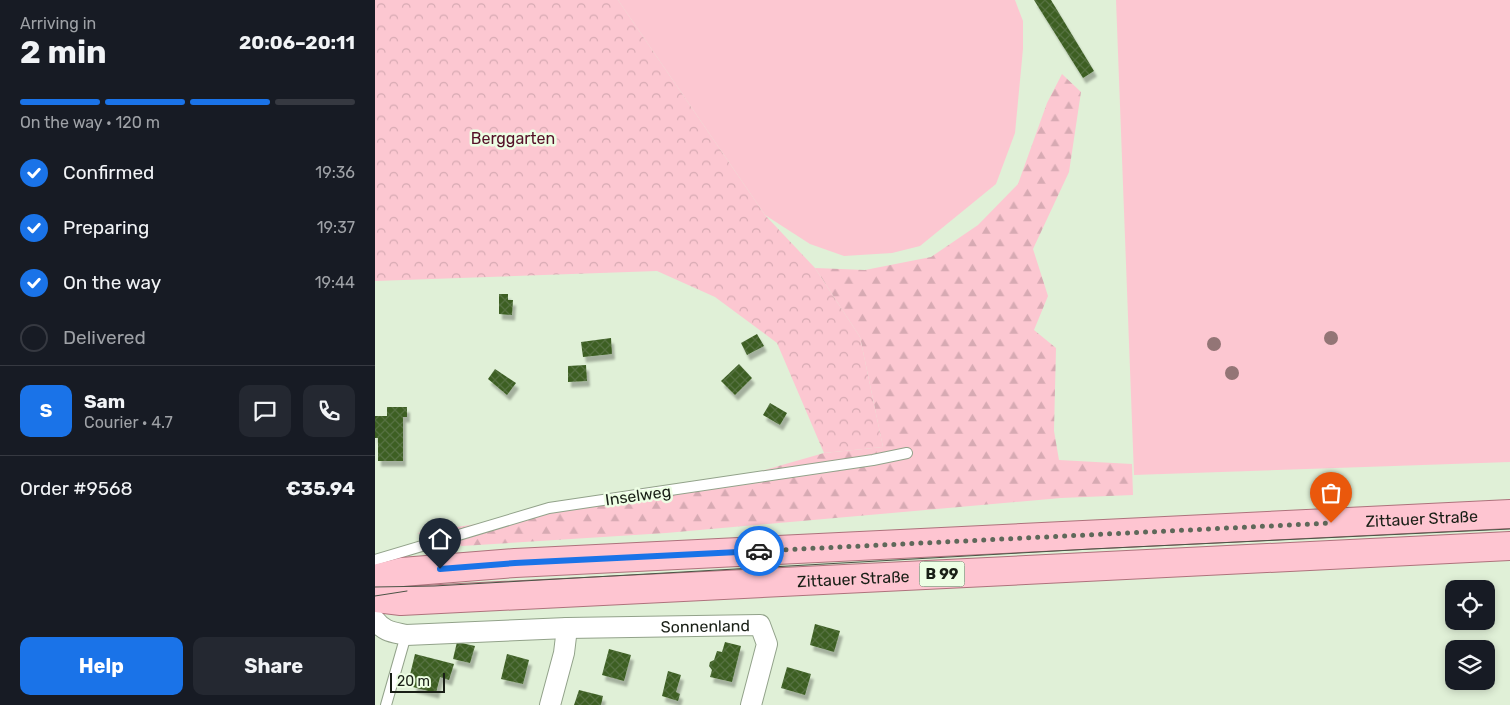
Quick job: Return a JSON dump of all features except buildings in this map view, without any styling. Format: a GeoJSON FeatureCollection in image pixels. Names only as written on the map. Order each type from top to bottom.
{"type":"FeatureCollection","features":[{"type":"Feature","properties":{"kind":"main road","name":"Zittauer Straße"},"geometry":{"type":"LineString","coordinates":[[375,579],[402,572],[515,563],[1510,514]]}},
{"type":"Feature","properties":{"kind":"main road","name":"Zittauer Straße"},"geometry":{"type":"LineString","coordinates":[[375,598],[401,601],[1510,546]]}},
{"type":"Feature","properties":{"kind":"street","name":"Sonnenland"},"geometry":{"type":"LineString","coordinates":[[375,620],[380,627],[406,635],[567,628],[760,625],[767,644],[751,705]]}},
{"type":"Feature","properties":{"kind":"street"},"geometry":{"type":"LineString","coordinates":[[550,705],[564,653],[567,628]]}},
{"type":"Feature","properties":{"kind":"lane","name":"Inselweg"},"geometry":{"type":"LineString","coordinates":[[375,560],[549,508],[863,462],[907,453]]}},
{"type":"Feature","properties":{"kind":"lane"},"geometry":{"type":"LineString","coordinates":[[386,705],[406,635]]}},
{"type":"Feature","properties":{"kind":"green space","name":"Berggarten"},"geometry":{"type":"Polygon","coordinates":[[[375,0],[618,0],[765,215],[815,268],[860,337],[883,447],[824,453],[777,343],[715,297],[657,271],[375,281],[375,0]]]}},
{"type":"Feature","properties":{"kind":"green space"},"geometry":{"type":"Polygon","coordinates":[[[618,0],[1015,0],[1023,21],[1023,49],[1015,133],[996,184],[920,246],[892,253],[844,256],[810,244],[765,215],[618,0]]]}},
{"type":"Feature","properties":{"kind":"green space"},"geometry":{"type":"Polygon","coordinates":[[[1116,0],[1510,0],[1510,462],[1134,475],[1116,0]]]}},
{"type":"Feature","properties":{"kind":"green space"},"geometry":{"type":"Polygon","coordinates":[[[1062,74],[1081,92],[1069,172],[1033,249],[1048,296],[1034,330],[1056,348],[1054,431],[1059,460],[1132,464],[1133,495],[1061,498],[666,533],[462,546],[417,533],[684,493],[824,453],[883,447],[860,337],[815,268],[865,270],[931,257],[978,225],[1018,184],[1047,103],[1062,74]]]}},
{"type":"Feature","properties":{"kind":"tram line"},"geometry":{"type":"LineString","coordinates":[[375,587],[434,586],[1091,549],[1510,529]]}},
{"type":"Feature","properties":{"kind":"tram line"},"geometry":{"type":"LineString","coordinates":[[375,596],[407,591]]}},
{"type":"Feature","properties":{"kind":"way so far"},"geometry":{"type":"LineString","coordinates":[[759,551],[1331,523]]}},
{"type":"Feature","properties":{"kind":"route"},"geometry":{"type":"LineString","coordinates":[[440,569],[515,563],[759,551]]}}]}
